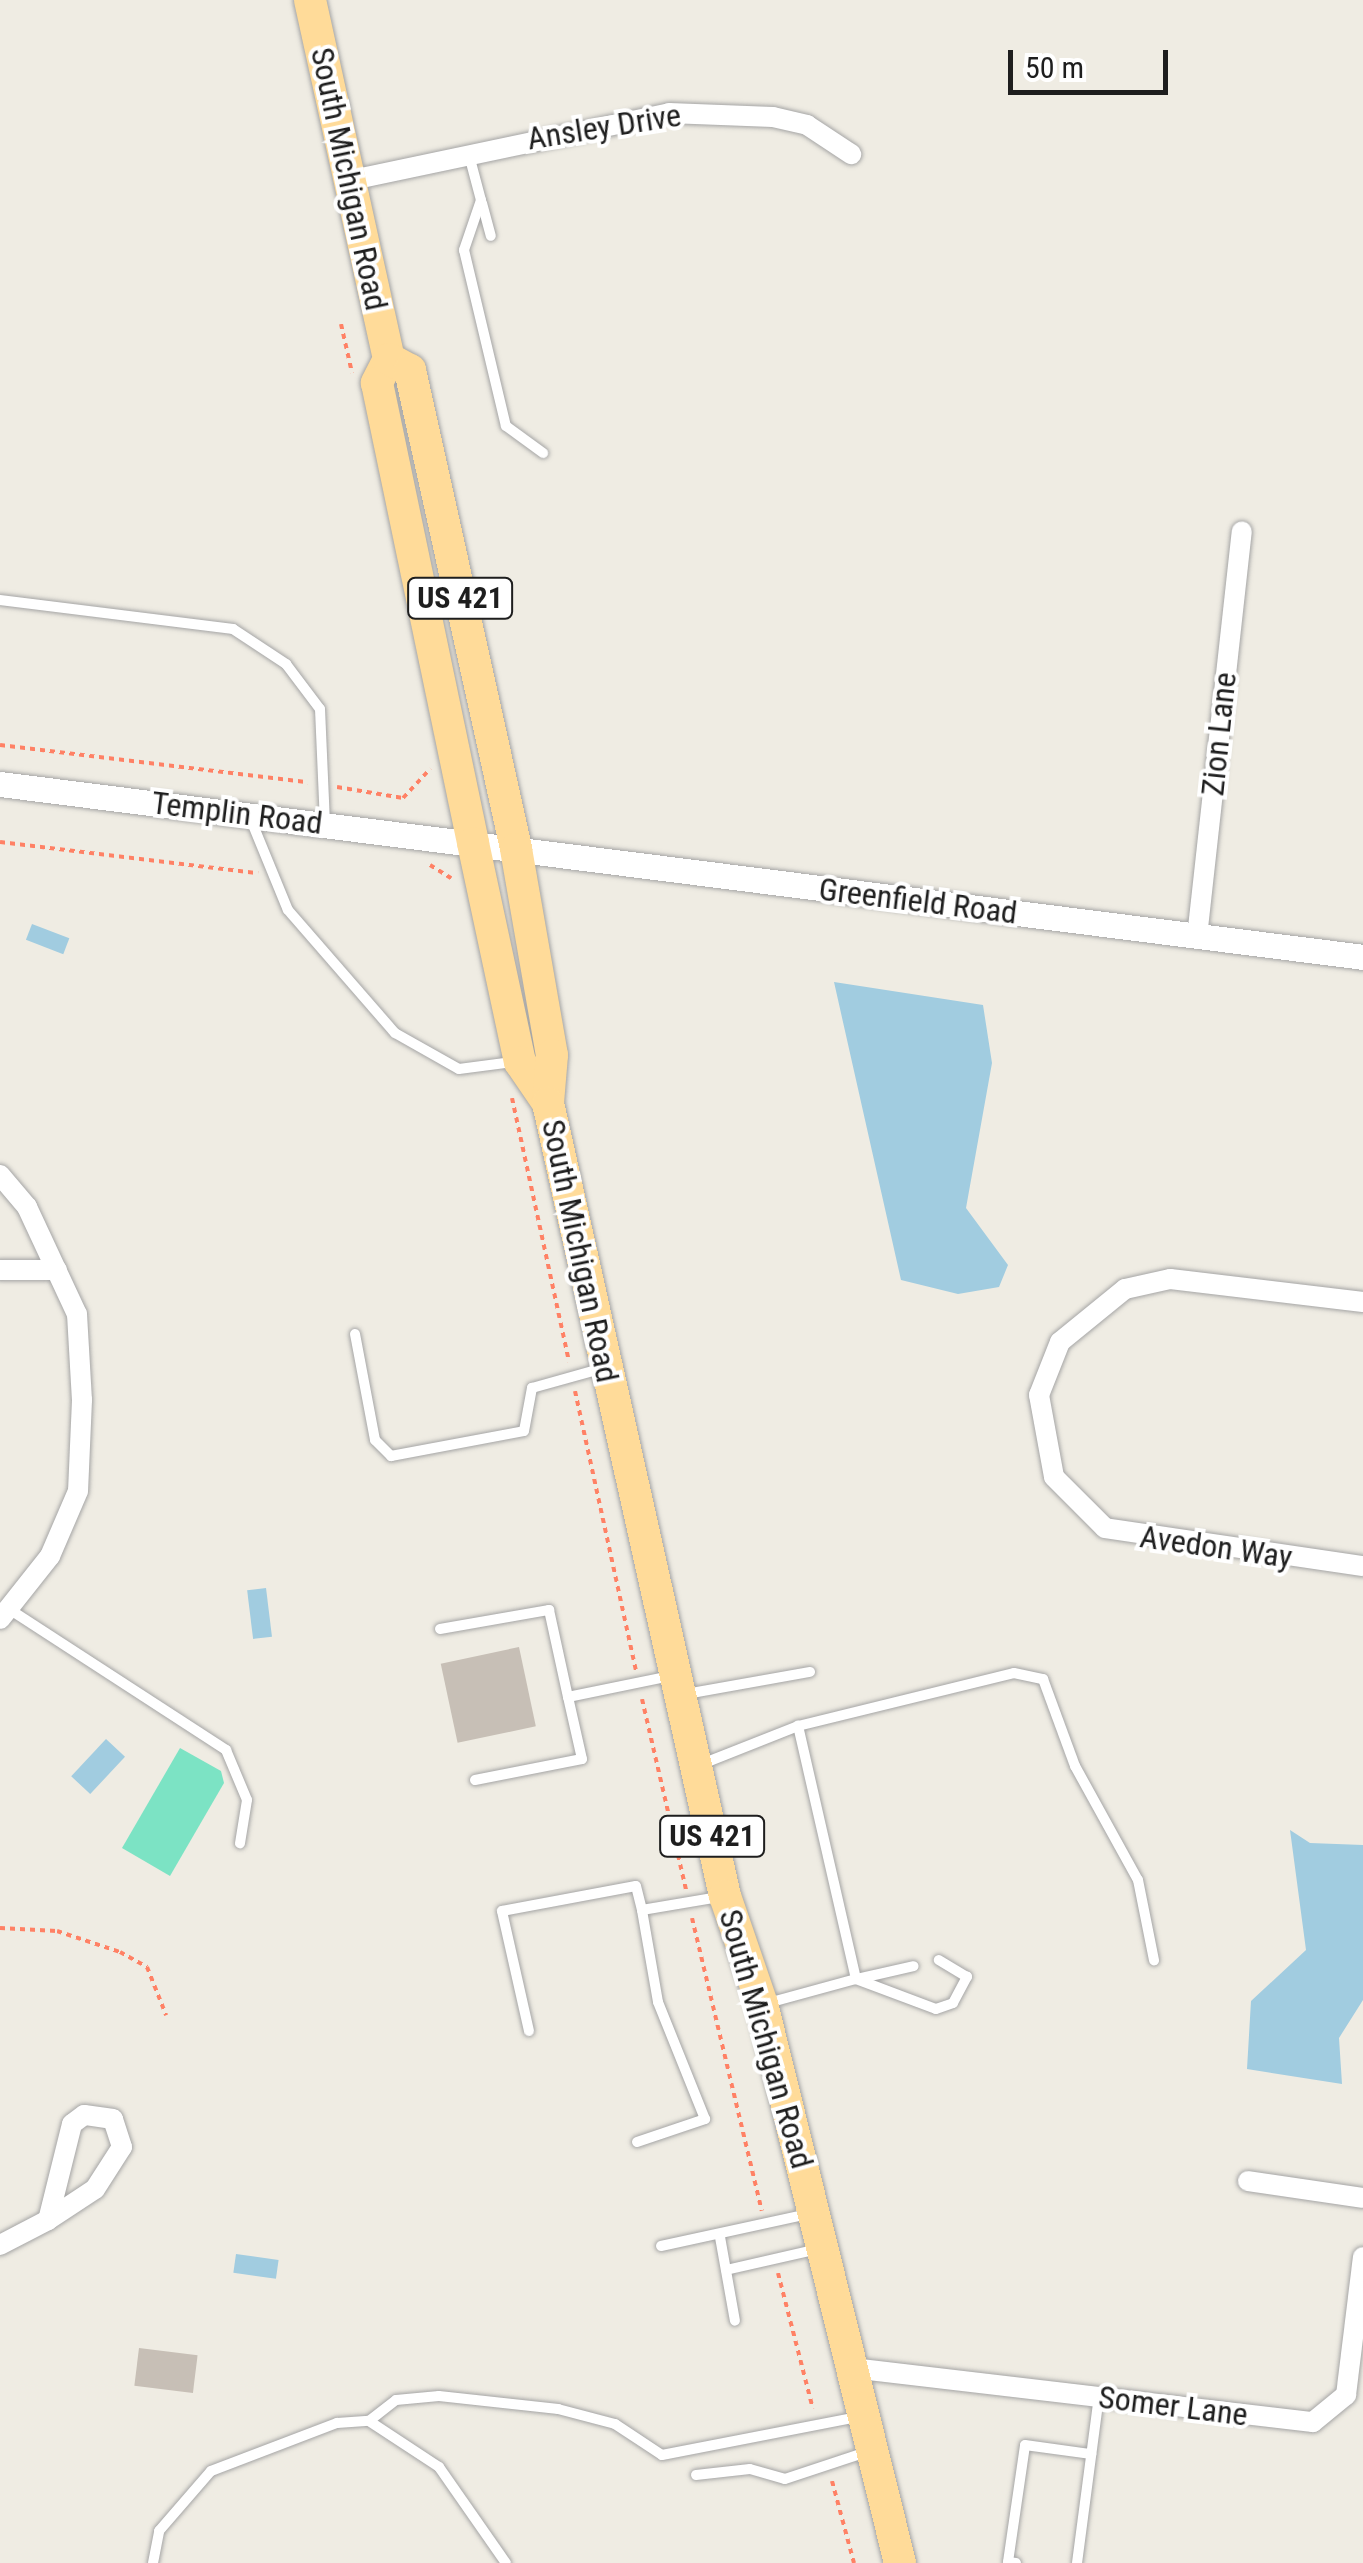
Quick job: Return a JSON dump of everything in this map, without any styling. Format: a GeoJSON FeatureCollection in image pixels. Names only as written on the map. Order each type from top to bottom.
{"type":"FeatureCollection","features":[{"type":"Feature","properties":{"kind":"main road","name":"South Michigan Road"},"geometry":{"type":"LineString","coordinates":[[310,0],[389,359],[377,383],[473,843],[512,1062],[548,1102]]}},
{"type":"Feature","properties":{"kind":"main road","name":"South Michigan Road"},"geometry":{"type":"LineString","coordinates":[[389,359],[410,370],[516,849],[552,1054],[548,1102],[725,1896],[762,2004],[900,2563]]}},
{"type":"Feature","properties":{"kind":"street","name":"Ansley Drive"},"geometry":{"type":"LineString","coordinates":[[352,180],[468,152],[698,111],[806,125],[851,154]]}},
{"type":"Feature","properties":{"kind":"street","name":"Zion Lane"},"geometry":{"type":"LineString","coordinates":[[1197,937],[1242,531]]}},
{"type":"Feature","properties":{"kind":"street","name":"Templin Road"},"geometry":{"type":"LineString","coordinates":[[0,784],[473,843]]}},
{"type":"Feature","properties":{"kind":"street","name":"Greenfield Road"},"geometry":{"type":"LineString","coordinates":[[473,843],[1363,957]]}},
{"type":"Feature","properties":{"kind":"street"},"geometry":{"type":"LineString","coordinates":[[0,1175],[58,1270],[77,1314],[78,1492],[50,1556],[4,1614]]}},
{"type":"Feature","properties":{"kind":"street"},"geometry":{"type":"LineString","coordinates":[[0,1270],[58,1270]]}},
{"type":"Feature","properties":{"kind":"street","name":"Avedon Way"},"geometry":{"type":"LineString","coordinates":[[1363,1302],[1170,1279],[1124,1289],[1060,1342],[1039,1396],[1054,1477],[1105,1528],[1363,1566]]}},
{"type":"Feature","properties":{"kind":"street"},"geometry":{"type":"LineString","coordinates":[[0,2245],[48,2220],[114,2164],[122,2147],[112,2119],[84,2114],[72,2124],[48,2220]]}},
{"type":"Feature","properties":{"kind":"street"},"geometry":{"type":"LineString","coordinates":[[1248,2182],[1363,2198]]}},
{"type":"Feature","properties":{"kind":"street","name":"Somer Lane"},"geometry":{"type":"LineString","coordinates":[[852,2368],[1313,2422],[1333,2412],[1346,2394],[1363,2257]]}},
{"type":"Feature","properties":{"kind":"lane"},"geometry":{"type":"LineString","coordinates":[[468,152],[491,236]]}},
{"type":"Feature","properties":{"kind":"lane"},"geometry":{"type":"LineString","coordinates":[[481,200],[464,250],[506,426],[542,453]]}},
{"type":"Feature","properties":{"kind":"lane"},"geometry":{"type":"LineString","coordinates":[[0,600],[233,629],[286,664],[320,709],[330,775],[325,823]]}},
{"type":"Feature","properties":{"kind":"lane"},"geometry":{"type":"LineString","coordinates":[[248,814],[288,910],[395,1033],[458,1069],[512,1062]]}},
{"type":"Feature","properties":{"kind":"lane"},"geometry":{"type":"LineString","coordinates":[[355,1334],[375,1440],[391,1456],[524,1431],[532,1388],[605,1368]]}},
{"type":"Feature","properties":{"kind":"lane"},"geometry":{"type":"LineString","coordinates":[[440,1629],[548,1610],[582,1760],[475,1780]]}},
{"type":"Feature","properties":{"kind":"lane"},"geometry":{"type":"LineString","coordinates":[[4,1614],[226,1750],[247,1800],[240,1842]]}},
{"type":"Feature","properties":{"kind":"lane"},"geometry":{"type":"LineString","coordinates":[[568,1697],[639,1683],[678,1685],[810,1672]]}},
{"type":"Feature","properties":{"kind":"lane"},"geometry":{"type":"LineString","coordinates":[[696,1766],[798,1726],[1014,1673],[1043,1679],[1076,1766],[1138,1880],[1154,1960]]}},
{"type":"Feature","properties":{"kind":"lane"},"geometry":{"type":"LineString","coordinates":[[798,1726],[856,1979]]}},
{"type":"Feature","properties":{"kind":"lane"},"geometry":{"type":"LineString","coordinates":[[529,2031],[502,1911],[636,1886],[658,2002],[705,2119],[637,2142]]}},
{"type":"Feature","properties":{"kind":"lane"},"geometry":{"type":"LineString","coordinates":[[642,1910],[725,1896]]}},
{"type":"Feature","properties":{"kind":"lane"},"geometry":{"type":"LineString","coordinates":[[856,1979],[936,2009],[953,2003],[967,1978],[939,1960]]}},
{"type":"Feature","properties":{"kind":"lane"},"geometry":{"type":"LineString","coordinates":[[762,2004],[914,1966]]}},
{"type":"Feature","properties":{"kind":"lane"},"geometry":{"type":"LineString","coordinates":[[661,2246],[766,2227],[814,2212]]}},
{"type":"Feature","properties":{"kind":"lane"},"geometry":{"type":"LineString","coordinates":[[720,2237],[735,2321]]}},
{"type":"Feature","properties":{"kind":"lane"},"geometry":{"type":"LineString","coordinates":[[726,2270],[823,2248]]}},
{"type":"Feature","properties":{"kind":"lane"},"geometry":{"type":"LineString","coordinates":[[153,2563],[159,2532],[211,2471],[318,2429],[369,2422],[396,2400],[438,2396],[558,2409],[615,2424],[662,2455],[864,2415]]}},
{"type":"Feature","properties":{"kind":"lane"},"geometry":{"type":"LineString","coordinates":[[1077,2563],[1099,2397]]}},
{"type":"Feature","properties":{"kind":"lane"},"geometry":{"type":"LineString","coordinates":[[369,2422],[438,2467],[506,2563]]}},
{"type":"Feature","properties":{"kind":"lane"},"geometry":{"type":"LineString","coordinates":[[1016,2563],[1008,2562],[1025,2445],[1091,2454]]}},
{"type":"Feature","properties":{"kind":"lane"},"geometry":{"type":"LineString","coordinates":[[696,2475],[750,2468],[785,2479],[826,2462],[870,2451]]}},
{"type":"Feature","properties":{"kind":"path"},"geometry":{"type":"LineString","coordinates":[[341,324],[354,380]]}},
{"type":"Feature","properties":{"kind":"path"},"geometry":{"type":"LineString","coordinates":[[0,746],[318,783]]}},
{"type":"Feature","properties":{"kind":"path"},"geometry":{"type":"LineString","coordinates":[[339,788],[410,796],[432,760]]}},
{"type":"Feature","properties":{"kind":"path"},"geometry":{"type":"LineString","coordinates":[[0,842],[276,875]]}},
{"type":"Feature","properties":{"kind":"path"},"geometry":{"type":"LineString","coordinates":[[430,865],[456,884]]}},
{"type":"Feature","properties":{"kind":"path"},"geometry":{"type":"LineString","coordinates":[[512,1062],[572,1377],[766,2227]]}},
{"type":"Feature","properties":{"kind":"path"},"geometry":{"type":"LineString","coordinates":[[0,1928],[57,1931],[120,1952],[147,1967],[166,2015]]}},
{"type":"Feature","properties":{"kind":"path"},"geometry":{"type":"LineString","coordinates":[[774,2259],[817,2426]]}},
{"type":"Feature","properties":{"kind":"path"},"geometry":{"type":"LineString","coordinates":[[826,2462],[854,2563]]}},
{"type":"Feature","properties":{"kind":"green space"},"geometry":{"type":"Polygon","coordinates":[[[180,1748],[221,1771],[224,1783],[170,1876],[122,1848],[180,1748]]]}},
{"type":"Feature","properties":{"kind":"water"},"geometry":{"type":"Polygon","coordinates":[[[32,924],[69,938],[63,954],[26,940],[32,924]]]}},
{"type":"Feature","properties":{"kind":"water"},"geometry":{"type":"Polygon","coordinates":[[[834,982],[983,1005],[992,1063],[966,1208],[1008,1265],[999,1287],[958,1294],[901,1280],[834,982]]]}},
{"type":"Feature","properties":{"kind":"water"},"geometry":{"type":"Polygon","coordinates":[[[266,1588],[272,1637],[253,1639],[247,1590],[266,1588]]]}},
{"type":"Feature","properties":{"kind":"water"},"geometry":{"type":"Polygon","coordinates":[[[106,1739],[125,1757],[90,1794],[71,1776],[106,1739]]]}},
{"type":"Feature","properties":{"kind":"water"},"geometry":{"type":"Polygon","coordinates":[[[1290,1830],[1310,1843],[1363,1845],[1363,2000],[1339,2038],[1342,2084],[1247,2069],[1251,2001],[1306,1950],[1290,1830]]]}},
{"type":"Feature","properties":{"kind":"water"},"geometry":{"type":"Polygon","coordinates":[[[236,2254],[279,2260],[276,2279],[233,2273],[236,2254]]]}},
{"type":"Feature","properties":{"kind":"building"},"geometry":{"type":"Polygon","coordinates":[[[519,1647],[536,1726],[458,1743],[441,1664],[519,1647]]]}},
{"type":"Feature","properties":{"kind":"building"},"geometry":{"type":"Polygon","coordinates":[[[139,2348],[198,2355],[193,2393],[134,2386],[139,2348]]]}}]}
